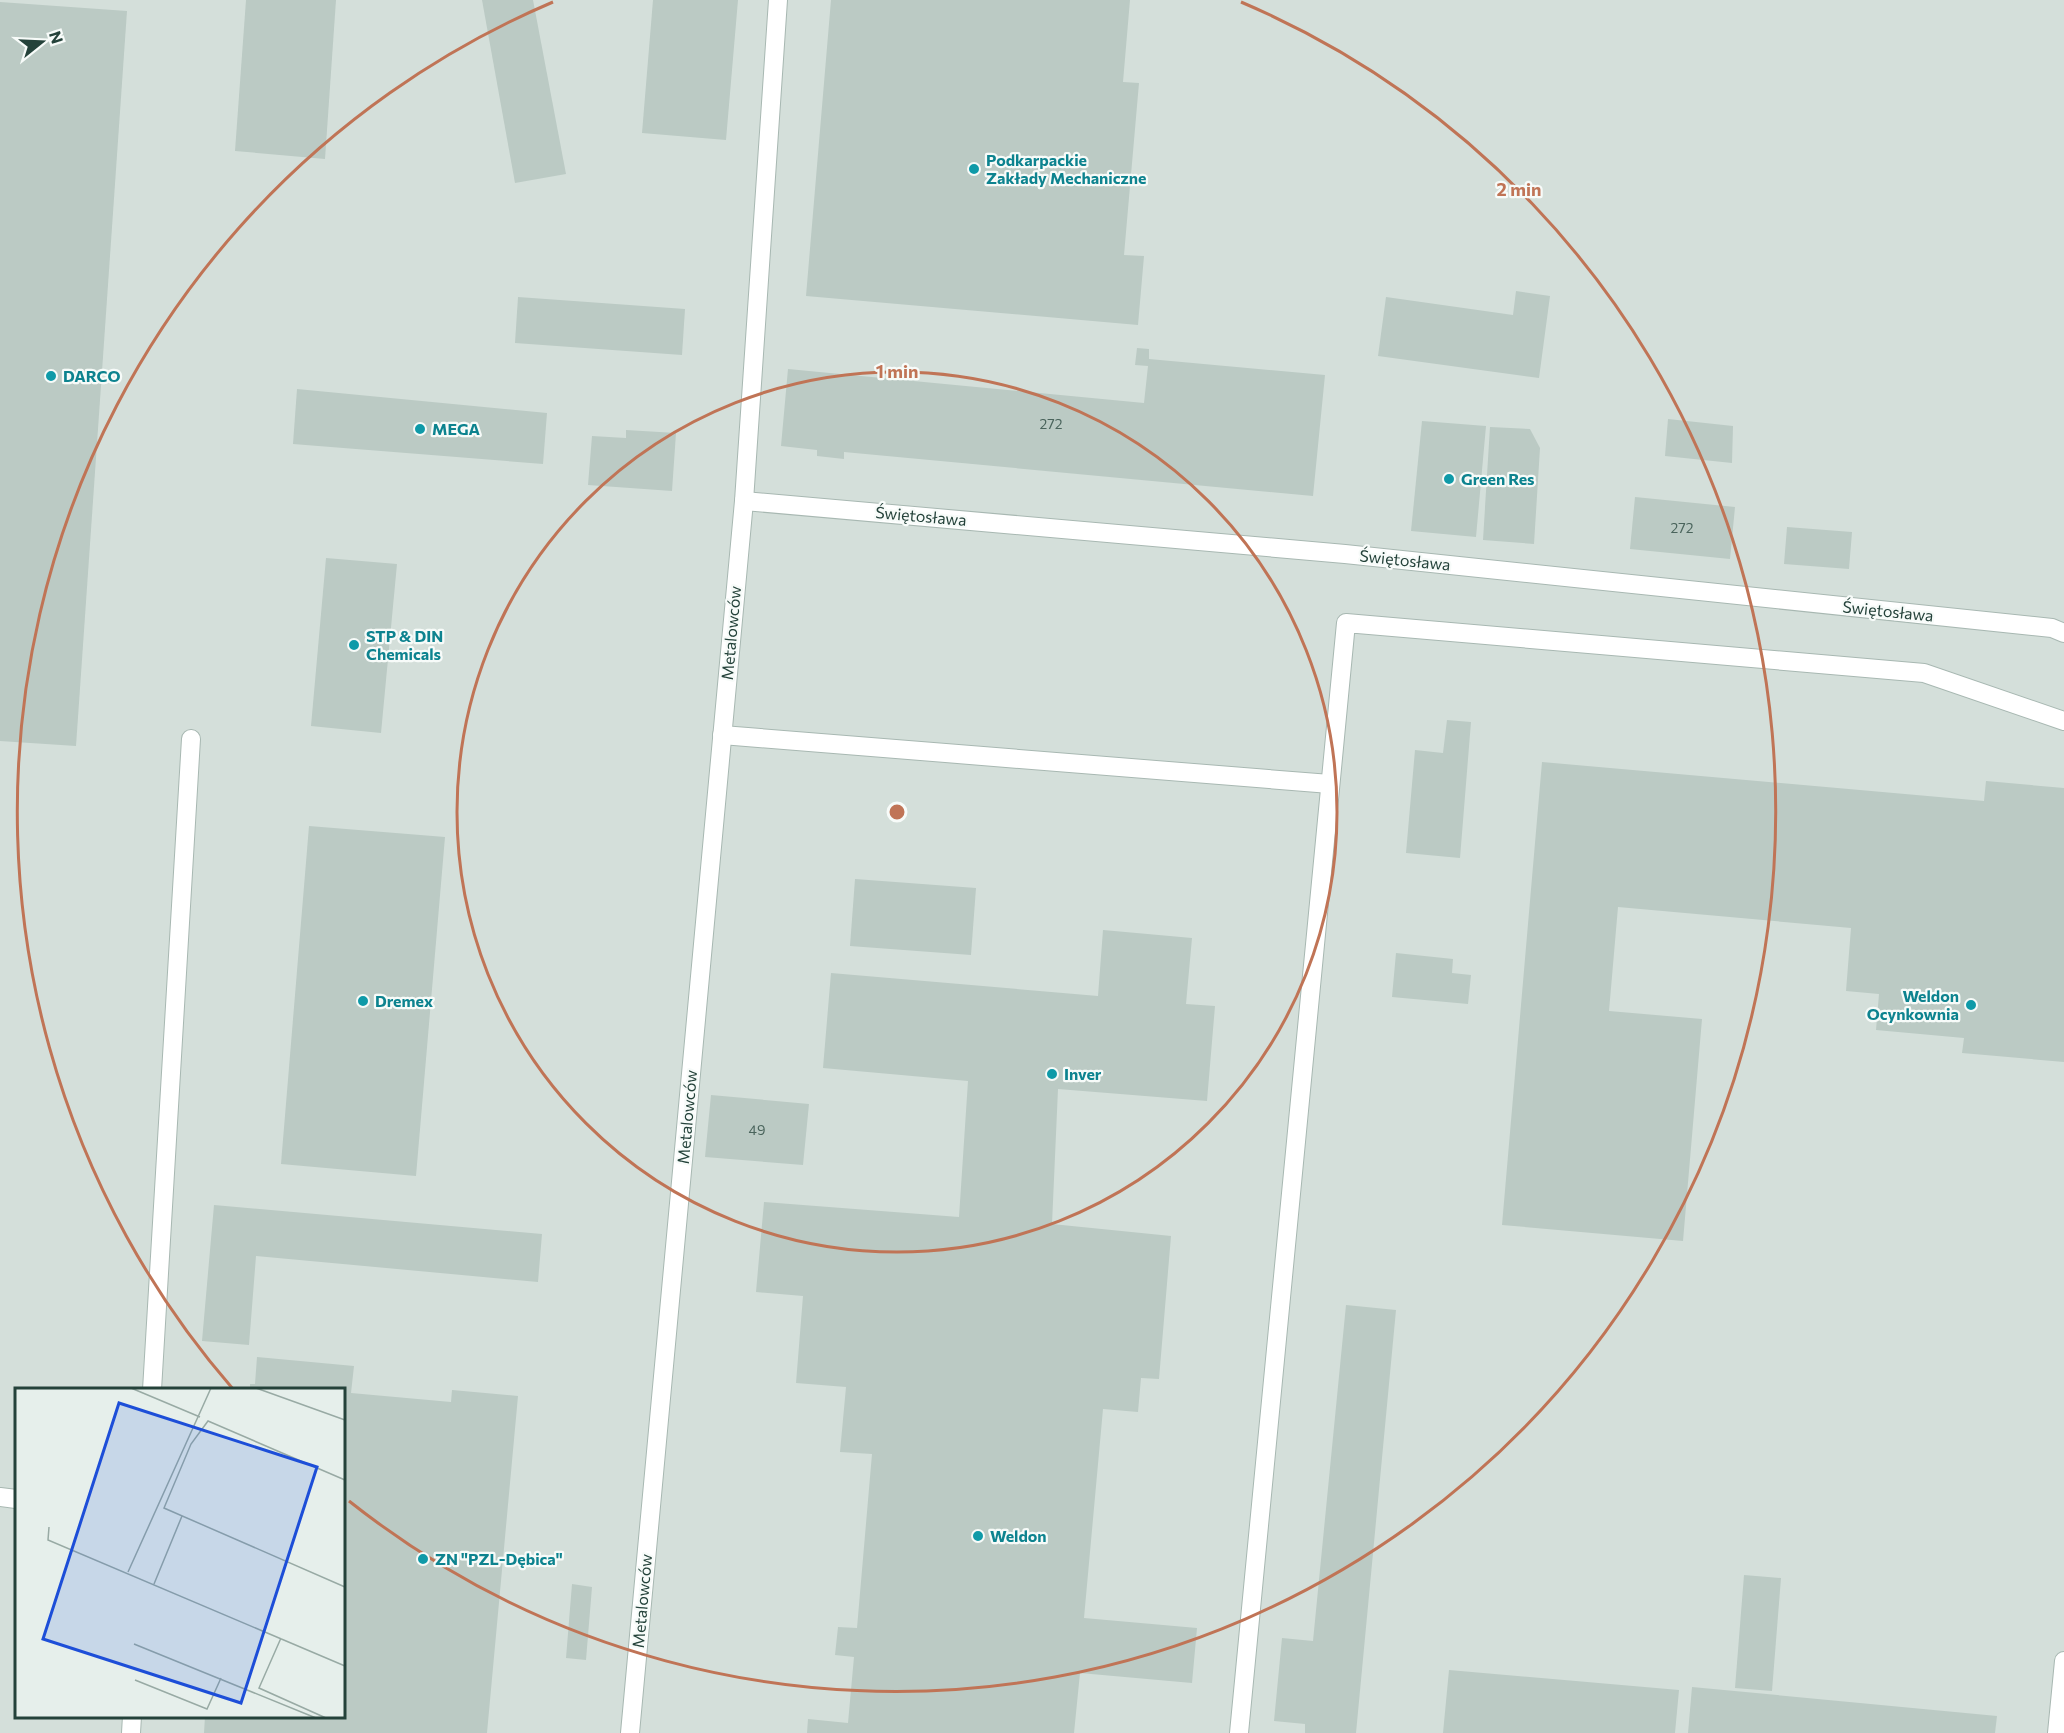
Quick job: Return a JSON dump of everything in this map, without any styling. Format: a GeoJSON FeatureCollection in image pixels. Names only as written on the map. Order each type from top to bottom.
{"type":"FeatureCollection","features":[{"type":"Feature","properties":{"kind":"street","name":"Metalowców"},"geometry":{"type":"LineString","coordinates":[[630,1733],[744,501],[778,0]]}},
{"type":"Feature","properties":{"kind":"street","name":"Świętosława"},"geometry":{"type":"LineString","coordinates":[[744,501],[1345,554],[2040,626],[2064,633]]}},
{"type":"Feature","properties":{"kind":"street"},"geometry":{"type":"LineString","coordinates":[[1239,1733],[1346,623],[1924,673],[2064,721]]}},
{"type":"Feature","properties":{"kind":"street"},"geometry":{"type":"LineString","coordinates":[[722,735],[1330,784]]}},
{"type":"Feature","properties":{"kind":"street"},"geometry":{"type":"LineString","coordinates":[[152,1388],[191,739]]}},
{"type":"Feature","properties":{"kind":"street"},"geometry":{"type":"LineString","coordinates":[[0,1497],[15,1498]]}},
{"type":"Feature","properties":{"kind":"street"},"geometry":{"type":"LineString","coordinates":[[2057,1733],[2064,1661]]}},
{"type":"Feature","properties":{"kind":"street"},"geometry":{"type":"LineString","coordinates":[[131,1733],[132,1718]]}},
{"type":"Feature","properties":{"kind":"shaded area"},"geometry":{"type":"Polygon","coordinates":[[[0,0],[2064,0],[2064,1733],[0,1733],[0,0]]]}},
{"type":"Feature","properties":{"kind":"building"},"geometry":{"type":"Polygon","coordinates":[[[246,0],[336,0],[325,159],[235,151],[246,0]]]}},
{"type":"Feature","properties":{"kind":"building"},"geometry":{"type":"Polygon","coordinates":[[[482,0],[533,0],[566,174],[515,183],[482,0]]]}},
{"type":"Feature","properties":{"kind":"building"},"geometry":{"type":"Polygon","coordinates":[[[653,0],[738,0],[726,140],[642,133],[653,0]]]}},
{"type":"Feature","properties":{"kind":"building","name":"Podkarpackie Zakłady Mechaniczne"},"geometry":{"type":"Polygon","coordinates":[[[831,0],[1130,0],[1123,82],[1139,83],[1124,255],[1144,256],[1138,325],[806,296],[831,0]]]}},
{"type":"Feature","properties":{"kind":"building","name":"DARCO"},"geometry":{"type":"Polygon","coordinates":[[[0,2],[127,11],[76,746],[0,741],[0,2]]]}},
{"type":"Feature","properties":{"kind":"building"},"geometry":{"type":"Polygon","coordinates":[[[1516,291],[1550,296],[1539,378],[1378,356],[1386,297],[1513,315],[1516,291]]]}},
{"type":"Feature","properties":{"kind":"building"},"geometry":{"type":"Polygon","coordinates":[[[518,297],[685,309],[682,355],[515,343],[518,297]]]}},
{"type":"Feature","properties":{"kind":"building"},"geometry":{"type":"Polygon","coordinates":[[[1137,348],[1149,349],[1149,359],[1325,375],[1313,496],[844,452],[844,459],[817,456],[817,450],[781,446],[788,369],[1144,403],[1148,366],[1135,365],[1137,348]]]}},
{"type":"Feature","properties":{"kind":"building","name":"MEGA"},"geometry":{"type":"Polygon","coordinates":[[[297,389],[547,413],[543,464],[293,444],[297,389]]]}},
{"type":"Feature","properties":{"kind":"building"},"geometry":{"type":"Polygon","coordinates":[[[1668,419],[1733,426],[1732,463],[1665,456],[1668,419]]]}},
{"type":"Feature","properties":{"kind":"building","name":"Green Res"},"geometry":{"type":"Polygon","coordinates":[[[1422,421],[1486,426],[1476,537],[1411,531],[1422,421]]]}},
{"type":"Feature","properties":{"kind":"building"},"geometry":{"type":"Polygon","coordinates":[[[1490,427],[1530,429],[1540,448],[1534,544],[1483,540],[1490,427]]]}},
{"type":"Feature","properties":{"kind":"building"},"geometry":{"type":"Polygon","coordinates":[[[626,430],[676,433],[672,491],[588,485],[592,436],[626,438],[626,430]]]}},
{"type":"Feature","properties":{"kind":"building"},"geometry":{"type":"Polygon","coordinates":[[[1635,497],[1735,507],[1730,559],[1630,549],[1635,497]]]}},
{"type":"Feature","properties":{"kind":"building"},"geometry":{"type":"Polygon","coordinates":[[[1787,527],[1852,532],[1849,569],[1784,564],[1787,527]]]}},
{"type":"Feature","properties":{"kind":"building","name":"STP & DIN Chemicals"},"geometry":{"type":"Polygon","coordinates":[[[326,558],[397,564],[381,733],[311,726],[326,558]]]}},
{"type":"Feature","properties":{"kind":"building"},"geometry":{"type":"Polygon","coordinates":[[[1447,720],[1471,722],[1460,858],[1406,853],[1415,750],[1443,753],[1447,720]]]}},
{"type":"Feature","properties":{"kind":"building","name":"Weldon Ocynkownia"},"geometry":{"type":"Polygon","coordinates":[[[1542,762],[1984,801],[1986,781],[2064,788],[2064,1062],[1962,1053],[1964,1038],[1876,1030],[1879,994],[1846,991],[1851,928],[1618,907],[1609,1011],[1702,1019],[1683,1241],[1502,1225],[1542,762]]]}},
{"type":"Feature","properties":{"kind":"building","name":"Dremex"},"geometry":{"type":"Polygon","coordinates":[[[309,826],[445,837],[416,1176],[281,1164],[309,826]]]}},
{"type":"Feature","properties":{"kind":"building"},"geometry":{"type":"Polygon","coordinates":[[[855,879],[976,888],[971,955],[850,946],[855,879]]]}},
{"type":"Feature","properties":{"kind":"building","name":"Weldon"},"geometry":{"type":"Polygon","coordinates":[[[1103,930],[1192,938],[1186,1004],[1215,1006],[1207,1101],[1058,1089],[1052,1224],[1171,1236],[1159,1379],[1141,1378],[1138,1412],[1103,1409],[1084,1618],[1197,1628],[1192,1683],[1080,1673],[1074,1733],[807,1733],[808,1719],[848,1723],[854,1657],[835,1655],[838,1627],[857,1628],[872,1454],[840,1452],[846,1387],[796,1383],[803,1296],[756,1292],[764,1202],[959,1217],[968,1081],[823,1068],[831,973],[1098,996],[1103,930]]]}},
{"type":"Feature","properties":{"kind":"building"},"geometry":{"type":"Polygon","coordinates":[[[1396,953],[1453,959],[1452,973],[1471,975],[1468,1004],[1392,997],[1396,953]]]}},
{"type":"Feature","properties":{"kind":"building"},"geometry":{"type":"Polygon","coordinates":[[[711,1095],[809,1104],[803,1165],[705,1157],[711,1095]]]}},
{"type":"Feature","properties":{"kind":"building"},"geometry":{"type":"Polygon","coordinates":[[[214,1205],[542,1234],[538,1282],[256,1256],[249,1345],[202,1341],[214,1205]]]}},
{"type":"Feature","properties":{"kind":"building"},"geometry":{"type":"Polygon","coordinates":[[[1346,1305],[1396,1310],[1356,1733],[1305,1733],[1305,1724],[1274,1721],[1282,1638],[1313,1641],[1346,1305]]]}},
{"type":"Feature","properties":{"kind":"building","name":"ZN \"PZL-Dębica\""},"geometry":{"type":"Polygon","coordinates":[[[257,1357],[354,1366],[351,1393],[451,1402],[452,1390],[518,1396],[487,1733],[204,1733],[205,1718],[345,1718],[345,1388],[250,1388],[250,1384],[255,1384],[257,1357]]]}},
{"type":"Feature","properties":{"kind":"building"},"geometry":{"type":"Polygon","coordinates":[[[1744,1575],[1781,1578],[1772,1691],[1735,1688],[1744,1575]]]}},
{"type":"Feature","properties":{"kind":"building"},"geometry":{"type":"Polygon","coordinates":[[[572,1584],[592,1587],[586,1660],[566,1658],[572,1584]]]}},
{"type":"Feature","properties":{"kind":"building"},"geometry":{"type":"Polygon","coordinates":[[[1449,1670],[1679,1690],[1675,1733],[1443,1733],[1449,1670]]]}},
{"type":"Feature","properties":{"kind":"building"},"geometry":{"type":"Polygon","coordinates":[[[1692,1687],[1997,1716],[1995,1733],[1688,1733],[1692,1687]]]}},
{"type":"Feature","properties":{"kind":"place","name":"Podkarpackie Zakłady Mechaniczne"},"geometry":{"type":"Point","coordinates":[974,169]}},
{"type":"Feature","properties":{"kind":"place","name":"DARCO"},"geometry":{"type":"Point","coordinates":[51,376]}},
{"type":"Feature","properties":{"kind":"place","name":"MEGA"},"geometry":{"type":"Point","coordinates":[420,429]}},
{"type":"Feature","properties":{"kind":"place","name":"Green Res"},"geometry":{"type":"Point","coordinates":[1449,479]}},
{"type":"Feature","properties":{"kind":"place","name":"STP & DIN Chemicals"},"geometry":{"type":"Point","coordinates":[354,645]}},
{"type":"Feature","properties":{"kind":"place","name":"Dremex"},"geometry":{"type":"Point","coordinates":[363,1001]}},
{"type":"Feature","properties":{"kind":"place","name":"Weldon Ocynkownia"},"geometry":{"type":"Point","coordinates":[1971,1005]}},
{"type":"Feature","properties":{"kind":"place","name":"Inver"},"geometry":{"type":"Point","coordinates":[1052,1074]}},
{"type":"Feature","properties":{"kind":"place","name":"Weldon"},"geometry":{"type":"Point","coordinates":[978,1536]}},
{"type":"Feature","properties":{"kind":"place","name":"ZN \"PZL-Dębica\""},"geometry":{"type":"Point","coordinates":[423,1559]}}]}
